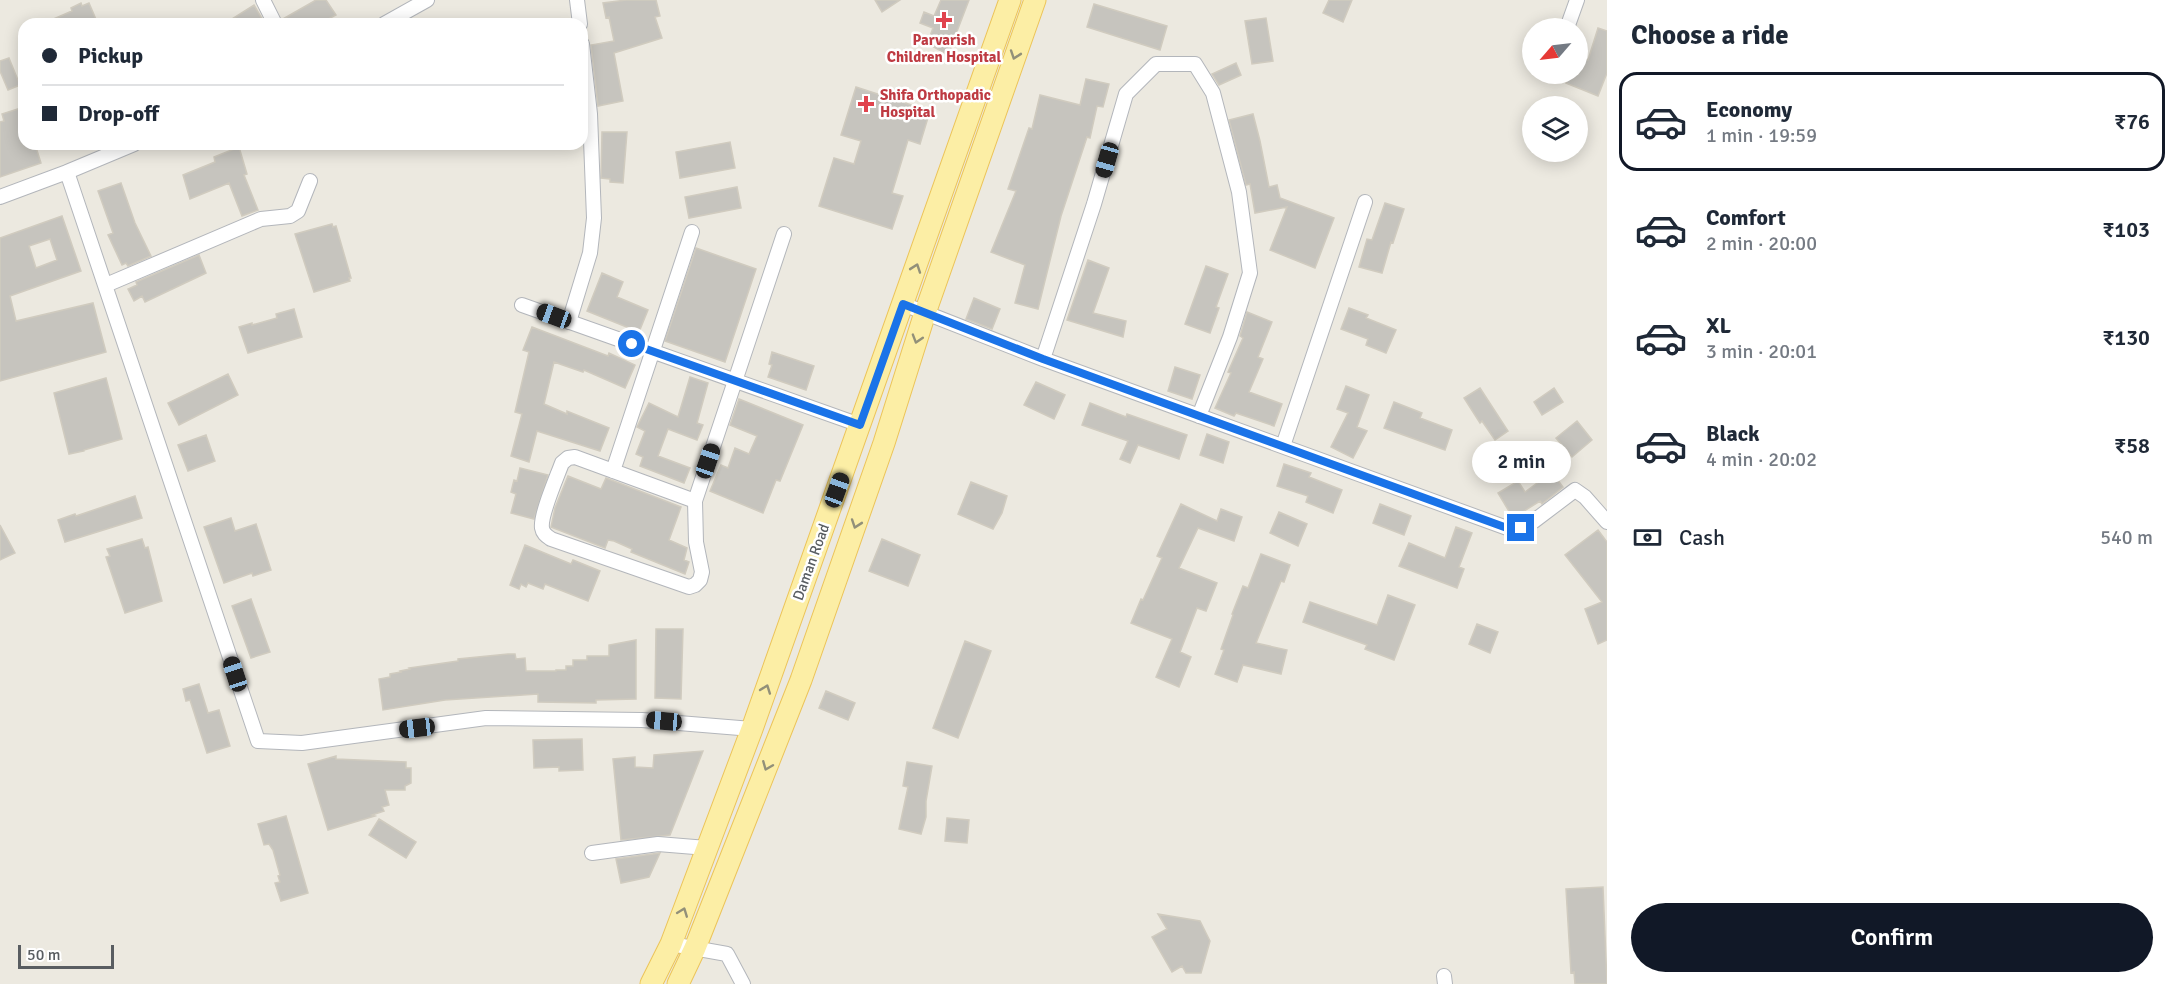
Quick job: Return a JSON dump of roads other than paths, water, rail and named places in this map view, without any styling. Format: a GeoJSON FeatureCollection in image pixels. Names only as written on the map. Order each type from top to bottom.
{"type":"FeatureCollection","features":[{"type":"Feature","properties":{"kind":"main road","name":"Daman Road"},"geometry":{"type":"LineString","coordinates":[[651,984],[671,944],[752,729],[1010,0]]}},
{"type":"Feature","properties":{"kind":"main road"},"geometry":{"type":"LineString","coordinates":[[678,984],[695,948],[801,680],[885,443],[925,312],[1035,0]]}},
{"type":"Feature","properties":{"kind":"street"},"geometry":{"type":"LineString","coordinates":[[263,0],[272,18]]}},
{"type":"Feature","properties":{"kind":"street"},"geometry":{"type":"LineString","coordinates":[[395,18],[427,0]]}},
{"type":"Feature","properties":{"kind":"street"},"geometry":{"type":"LineString","coordinates":[[577,0],[579,18]]}},
{"type":"Feature","properties":{"kind":"street"},"geometry":{"type":"LineString","coordinates":[[1571,18],[1577,0]]}},
{"type":"Feature","properties":{"kind":"street"},"geometry":{"type":"LineString","coordinates":[[1043,359],[1094,204],[1126,94],[1156,64],[1195,64],[1213,93],[1237,181],[1250,273],[1230,337],[1199,416]]}},
{"type":"Feature","properties":{"kind":"street"},"geometry":{"type":"LineString","coordinates":[[569,322],[590,253],[594,218],[588,96]]}},
{"type":"Feature","properties":{"kind":"street"},"geometry":{"type":"LineString","coordinates":[[0,196],[120,150]]}},
{"type":"Feature","properties":{"kind":"street"},"geometry":{"type":"LineString","coordinates":[[67,172],[258,741],[302,743],[486,718],[642,720],[752,729]]}},
{"type":"Feature","properties":{"kind":"street"},"geometry":{"type":"LineString","coordinates":[[106,285],[261,219],[290,216],[298,211],[310,181]]}},
{"type":"Feature","properties":{"kind":"street"},"geometry":{"type":"LineString","coordinates":[[1282,446],[1365,202]]}},
{"type":"Feature","properties":{"kind":"street"},"geometry":{"type":"LineString","coordinates":[[613,471],[692,232]]}},
{"type":"Feature","properties":{"kind":"street"},"geometry":{"type":"LineString","coordinates":[[695,501],[575,457],[567,458],[562,463],[543,518],[542,529],[551,539],[689,587],[700,580],[702,572],[696,542],[695,501],[784,234]]}},
{"type":"Feature","properties":{"kind":"street"},"geometry":{"type":"LineString","coordinates":[[903,304],[1043,359],[1507,528],[1521,528],[1534,521],[1575,490],[1585,497],[1607,522]]}},
{"type":"Feature","properties":{"kind":"street"},"geometry":{"type":"LineString","coordinates":[[522,305],[860,425]]}},
{"type":"Feature","properties":{"kind":"street"},"geometry":{"type":"LineString","coordinates":[[592,853],[658,844],[707,848]]}},
{"type":"Feature","properties":{"kind":"street"},"geometry":{"type":"LineString","coordinates":[[671,944],[727,954],[743,984]]}},
{"type":"Feature","properties":{"kind":"place","name":"Parvarish Children Hospital"},"geometry":{"type":"Point","coordinates":[944,20]}},
{"type":"Feature","properties":{"kind":"place","name":"Shifa Orthopadic Hospital"},"geometry":{"type":"Point","coordinates":[866,104]}}]}
